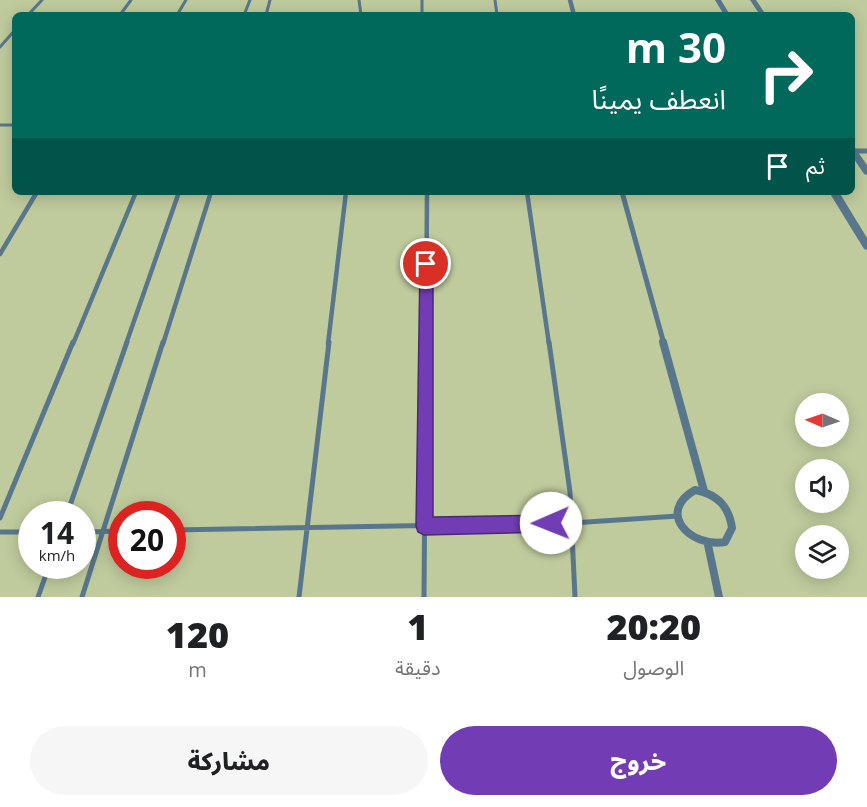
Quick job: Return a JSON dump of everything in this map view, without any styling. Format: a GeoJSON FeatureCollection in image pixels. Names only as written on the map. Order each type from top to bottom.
{"type":"FeatureCollection","features":[{"type":"Feature","properties":{"kind":"street"},"geometry":{"type":"LineString","coordinates":[[855,154],[867,172]]}},
{"type":"Feature","properties":{"kind":"street"},"geometry":{"type":"LineString","coordinates":[[623,195],[704,490]]}},
{"type":"Feature","properties":{"kind":"street"},"geometry":{"type":"LineString","coordinates":[[836,195],[867,246]]}},
{"type":"Feature","properties":{"kind":"street"},"geometry":{"type":"LineString","coordinates":[[695,490],[704,490],[721,500],[732,518],[732,528],[724,542],[708,545],[688,535],[678,516],[681,498],[695,490]]}},
{"type":"Feature","properties":{"kind":"street"},"geometry":{"type":"LineString","coordinates":[[708,545],[719,597]]}},
{"type":"Feature","properties":{"kind":"lane"},"geometry":{"type":"LineString","coordinates":[[31,12],[42,0]]}},
{"type":"Feature","properties":{"kind":"lane"},"geometry":{"type":"LineString","coordinates":[[0,47],[12,33]]}},
{"type":"Feature","properties":{"kind":"lane"},"geometry":{"type":"LineString","coordinates":[[0,254],[35,195]]}},
{"type":"Feature","properties":{"kind":"lane"},"geometry":{"type":"LineString","coordinates":[[0,518],[134,195]]}},
{"type":"Feature","properties":{"kind":"lane"},"geometry":{"type":"LineString","coordinates":[[72,501],[178,195]]}},
{"type":"Feature","properties":{"kind":"lane"},"geometry":{"type":"LineString","coordinates":[[82,597],[210,195]]}},
{"type":"Feature","properties":{"kind":"lane"},"geometry":{"type":"LineString","coordinates":[[299,597],[346,195]]}},
{"type":"Feature","properties":{"kind":"lane"},"geometry":{"type":"LineString","coordinates":[[424,597],[427,195]]}},
{"type":"Feature","properties":{"kind":"lane"},"geometry":{"type":"LineString","coordinates":[[527,195],[568,472],[575,597]]}},
{"type":"Feature","properties":{"kind":"lane"},"geometry":{"type":"LineString","coordinates":[[186,530],[572,523],[678,516]]}},
{"type":"Feature","properties":{"kind":"lane"},"geometry":{"type":"LineString","coordinates":[[0,532],[18,532]]}},
{"type":"Feature","properties":{"kind":"lane"},"geometry":{"type":"LineString","coordinates":[[96,532],[108,532]]}},
{"type":"Feature","properties":{"kind":"lane"},"geometry":{"type":"LineString","coordinates":[[38,597],[44,579]]}},
{"type":"Feature","properties":{"kind":"shaded area"},"geometry":{"type":"Polygon","coordinates":[[[0,0],[867,0],[867,597],[0,597],[0,0]]]}},
{"type":"Feature","properties":{"kind":"route"},"geometry":{"type":"LineString","coordinates":[[426,264],[424,526],[551,523]]}}]}
